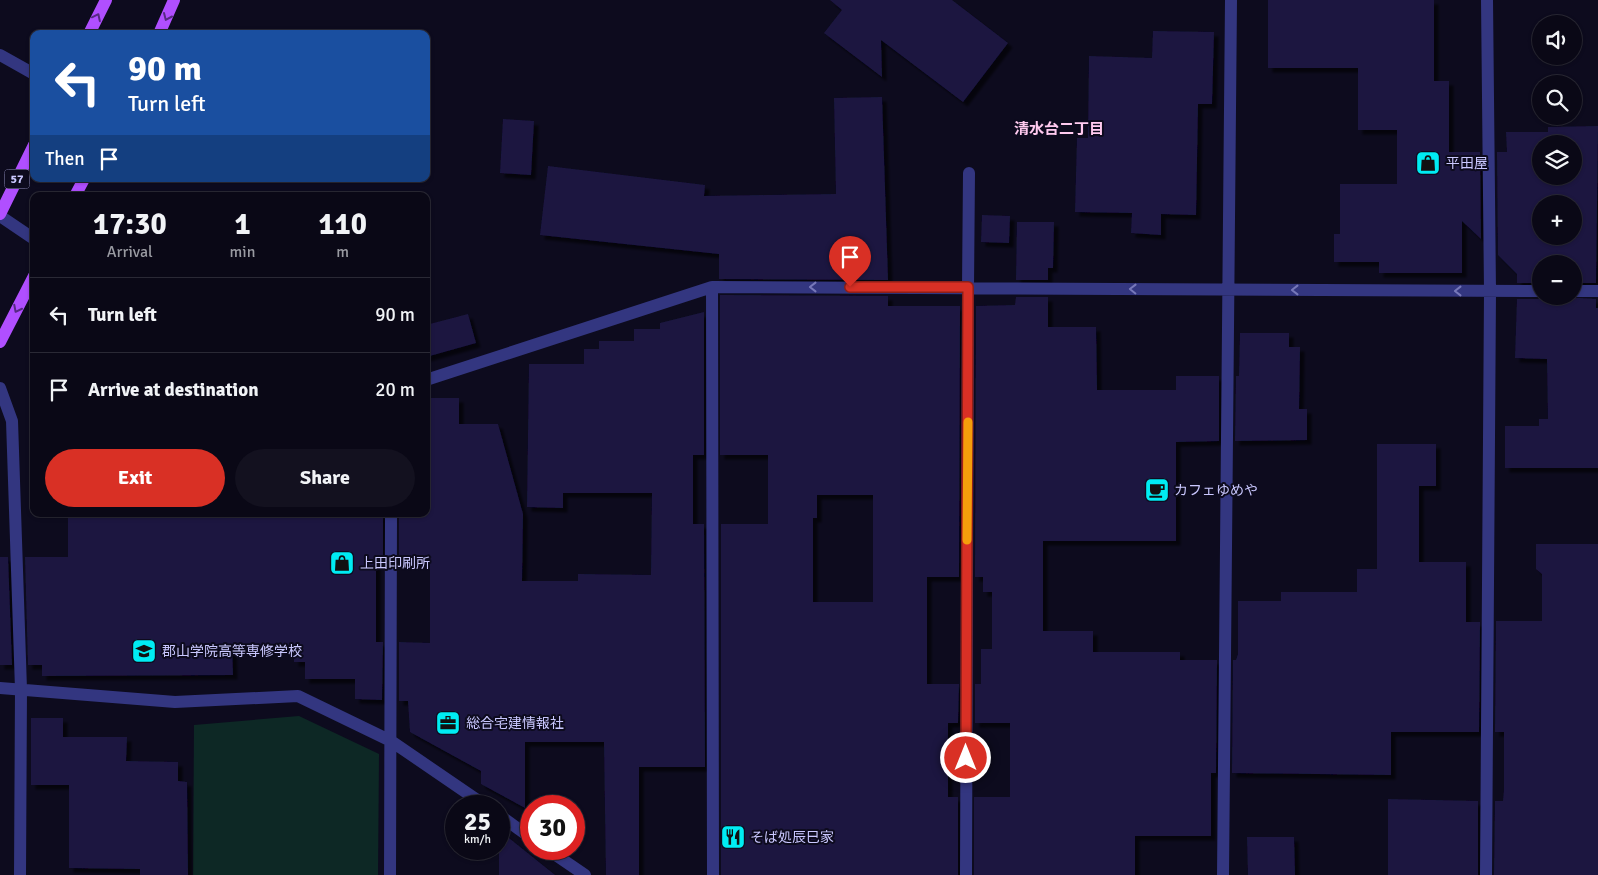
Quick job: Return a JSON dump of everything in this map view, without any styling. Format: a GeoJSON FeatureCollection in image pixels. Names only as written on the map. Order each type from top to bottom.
{"type":"FeatureCollection","features":[{"type":"Feature","properties":{"kind":"main road"},"geometry":{"type":"LineString","coordinates":[[91,30],[106,0]]}},
{"type":"Feature","properties":{"kind":"main road"},"geometry":{"type":"LineString","coordinates":[[160,30],[174,0]]}},
{"type":"Feature","properties":{"kind":"main road","name":"57"},"geometry":{"type":"LineString","coordinates":[[0,215],[30,153]]}},
{"type":"Feature","properties":{"kind":"main road"},"geometry":{"type":"LineString","coordinates":[[0,342],[30,284]]}},
{"type":"Feature","properties":{"kind":"street"},"geometry":{"type":"LineString","coordinates":[[1223,875],[1231,0]]}},
{"type":"Feature","properties":{"kind":"street"},"geometry":{"type":"LineString","coordinates":[[1486,875],[1490,292],[1487,0]]}},
{"type":"Feature","properties":{"kind":"street"},"geometry":{"type":"LineString","coordinates":[[0,55],[30,72]]}},
{"type":"Feature","properties":{"kind":"street"},"geometry":{"type":"LineString","coordinates":[[966,875],[969,173]]}},
{"type":"Feature","properties":{"kind":"street"},"geometry":{"type":"LineString","coordinates":[[0,215],[30,236]]}},
{"type":"Feature","properties":{"kind":"street"},"geometry":{"type":"LineString","coordinates":[[430,379],[712,287],[1532,291]]}},
{"type":"Feature","properties":{"kind":"street"},"geometry":{"type":"LineString","coordinates":[[712,287],[713,875]]}},
{"type":"Feature","properties":{"kind":"street"},"geometry":{"type":"LineString","coordinates":[[1582,291],[1598,291]]}},
{"type":"Feature","properties":{"kind":"street"},"geometry":{"type":"LineString","coordinates":[[0,388],[12,421],[21,689],[20,875]]}},
{"type":"Feature","properties":{"kind":"street"},"geometry":{"type":"LineString","coordinates":[[390,875],[391,517]]}},
{"type":"Feature","properties":{"kind":"street"},"geometry":{"type":"LineString","coordinates":[[0,688],[175,702],[298,696],[391,742],[470,795]]}},
{"type":"Feature","properties":{"kind":"street"},"geometry":{"type":"LineString","coordinates":[[563,860],[585,875]]}},
{"type":"Feature","properties":{"kind":"green space"},"geometry":{"type":"Polygon","coordinates":[[[299,716],[379,754],[378,875],[193,875],[194,725],[299,716]]]}},
{"type":"Feature","properties":{"kind":"building"},"geometry":{"type":"Polygon","coordinates":[[[830,0],[952,0],[1008,43],[963,102],[881,40],[882,77],[824,33],[842,10],[830,0]]]}},
{"type":"Feature","properties":{"kind":"building"},"geometry":{"type":"Polygon","coordinates":[[[1268,0],[1434,0],[1434,81],[1449,81],[1449,152],[1480,152],[1481,239],[1462,221],[1462,273],[1379,273],[1379,262],[1334,262],[1334,234],[1340,234],[1340,184],[1397,184],[1397,130],[1358,130],[1358,68],[1268,68],[1268,0]]]}},
{"type":"Feature","properties":{"kind":"building"},"geometry":{"type":"Polygon","coordinates":[[[1153,31],[1214,32],[1212,104],[1198,104],[1196,215],[1161,214],[1161,235],[1131,233],[1132,213],[1075,212],[1077,138],[1088,138],[1089,56],[1152,58],[1153,31]]]}},
{"type":"Feature","properties":{"kind":"building"},"geometry":{"type":"Polygon","coordinates":[[[882,97],[888,280],[719,279],[719,254],[540,235],[548,166],[705,185],[704,196],[836,194],[834,98],[882,97]]]}},
{"type":"Feature","properties":{"kind":"building"},"geometry":{"type":"Polygon","coordinates":[[[503,119],[534,121],[531,175],[500,173],[503,119]]]}},
{"type":"Feature","properties":{"kind":"building"},"geometry":{"type":"Polygon","coordinates":[[[1598,126],[1596,283],[1582,283],[1582,255],[1532,255],[1532,283],[1517,283],[1517,274],[1498,255],[1497,152],[1507,152],[1506,132],[1548,132],[1548,127],[1598,126]]]}},
{"type":"Feature","properties":{"kind":"building"},"geometry":{"type":"Polygon","coordinates":[[[982,215],[1010,216],[1009,243],[981,242],[982,215]]]}},
{"type":"Feature","properties":{"kind":"building"},"geometry":{"type":"Polygon","coordinates":[[[1017,222],[1054,222],[1053,268],[1048,268],[1048,280],[1016,280],[1017,222]]]}},
{"type":"Feature","properties":{"kind":"building"},"geometry":{"type":"Polygon","coordinates":[[[720,295],[888,296],[888,306],[960,306],[959,577],[927,577],[927,684],[959,684],[958,723],[948,723],[948,797],[958,797],[958,875],[721,875],[721,524],[768,524],[768,455],[720,455],[720,295]],[[817,495],[817,518],[813,518],[813,602],[873,602],[873,495],[817,495]]]}},
{"type":"Feature","properties":{"kind":"building"},"geometry":{"type":"Polygon","coordinates":[[[1016,297],[1048,297],[1048,327],[1096,327],[1097,390],[1176,390],[1176,376],[1219,376],[1219,441],[1176,442],[1176,541],[1043,541],[1043,631],[1093,631],[1093,652],[1180,652],[1180,660],[1217,660],[1216,773],[1211,773],[1211,836],[1135,836],[1135,875],[974,875],[974,797],[1010,797],[1010,723],[975,723],[975,684],[981,684],[981,649],[992,649],[992,592],[983,592],[983,577],[975,577],[976,306],[1015,305],[1016,297]]]}},
{"type":"Feature","properties":{"kind":"building"},"geometry":{"type":"Polygon","coordinates":[[[1582,298],[1596,299],[1596,308],[1598,308],[1598,468],[1505,468],[1505,426],[1539,426],[1539,419],[1548,419],[1547,359],[1515,358],[1517,299],[1532,299],[1532,305],[1582,305],[1582,298]]]}},
{"type":"Feature","properties":{"kind":"building"},"geometry":{"type":"Polygon","coordinates":[[[704,312],[704,455],[693,455],[693,524],[704,524],[705,767],[639,767],[639,875],[606,875],[604,742],[525,742],[525,795],[520,795],[520,805],[510,800],[510,795],[501,795],[481,784],[481,771],[410,732],[408,701],[399,701],[399,642],[430,643],[430,558],[399,558],[399,517],[430,517],[430,398],[459,398],[459,424],[498,424],[523,514],[522,581],[578,581],[578,574],[651,575],[652,493],[563,493],[563,508],[527,507],[529,364],[584,364],[584,349],[599,349],[599,341],[634,341],[634,329],[660,329],[660,323],[704,312]]]}},
{"type":"Feature","properties":{"kind":"building"},"geometry":{"type":"Polygon","coordinates":[[[468,314],[476,343],[430,356],[430,324],[468,314]]]}},
{"type":"Feature","properties":{"kind":"building"},"geometry":{"type":"Polygon","coordinates":[[[1240,333],[1289,333],[1289,347],[1300,347],[1299,409],[1307,409],[1307,440],[1235,441],[1236,376],[1239,376],[1240,333]]]}},
{"type":"Feature","properties":{"kind":"building"},"geometry":{"type":"Polygon","coordinates":[[[1377,444],[1436,444],[1436,486],[1419,486],[1419,562],[1466,562],[1466,622],[1480,622],[1479,732],[1391,732],[1391,775],[1232,773],[1233,660],[1236,660],[1238,654],[1238,601],[1281,601],[1281,592],[1357,592],[1357,569],[1377,569],[1377,444]]]}},
{"type":"Feature","properties":{"kind":"building"},"geometry":{"type":"Polygon","coordinates":[[[68,517],[383,517],[383,558],[376,557],[376,642],[383,642],[382,700],[355,699],[355,679],[305,679],[305,662],[294,662],[294,647],[232,646],[233,675],[42,676],[42,665],[28,665],[25,557],[68,557],[68,517]]]}},
{"type":"Feature","properties":{"kind":"building"},"geometry":{"type":"Polygon","coordinates":[[[1536,544],[1598,544],[1598,875],[1494,875],[1495,801],[1503,801],[1504,790],[1504,732],[1495,732],[1496,621],[1542,621],[1542,574],[1536,569],[1536,544]]]}},
{"type":"Feature","properties":{"kind":"building"},"geometry":{"type":"Polygon","coordinates":[[[0,557],[8,557],[12,665],[0,665],[0,557]]]}},
{"type":"Feature","properties":{"kind":"building"},"geometry":{"type":"Polygon","coordinates":[[[31,718],[63,718],[63,737],[127,737],[126,761],[178,762],[178,781],[187,782],[188,875],[140,875],[140,869],[69,868],[69,785],[31,785],[31,718]]]}},
{"type":"Feature","properties":{"kind":"building"},"geometry":{"type":"Polygon","coordinates":[[[1388,799],[1478,801],[1478,875],[1388,875],[1388,799]]]}},
{"type":"Feature","properties":{"kind":"building"},"geometry":{"type":"Polygon","coordinates":[[[1247,837],[1294,837],[1295,875],[1248,875],[1247,837]]]}},
{"type":"Feature","properties":{"kind":"building"},"geometry":{"type":"Polygon","coordinates":[[[510,839],[520,847],[520,860],[536,860],[555,875],[499,875],[499,860],[510,860],[510,839]]]}},
{"type":"Feature","properties":{"kind":"slow traffic"},"geometry":{"type":"LineString","coordinates":[[967,540],[968,422]]}},
{"type":"Feature","properties":{"kind":"place","name":"平田屋"},"geometry":{"type":"Point","coordinates":[1428,163]}},
{"type":"Feature","properties":{"kind":"place","name":"カフェゆめや"},"geometry":{"type":"Point","coordinates":[1157,490]}},
{"type":"Feature","properties":{"kind":"place","name":"上田印刷所"},"geometry":{"type":"Point","coordinates":[342,563]}},
{"type":"Feature","properties":{"kind":"place","name":"郡山学院高等専修学校"},"geometry":{"type":"Point","coordinates":[144,651]}},
{"type":"Feature","properties":{"kind":"place","name":"総合宅建情報社"},"geometry":{"type":"Point","coordinates":[448,723]}},
{"type":"Feature","properties":{"kind":"place","name":"そば処辰巳家"},"geometry":{"type":"Point","coordinates":[733,837]}},
{"type":"Feature","properties":{"kind":"district","name":"清水台二丁目"},"geometry":{"type":"Point","coordinates":[1059,129]}},
{"type":"Feature","properties":{"kind":"route"},"geometry":{"type":"LineString","coordinates":[[850,287],[968,287],[966,758]]}}]}
